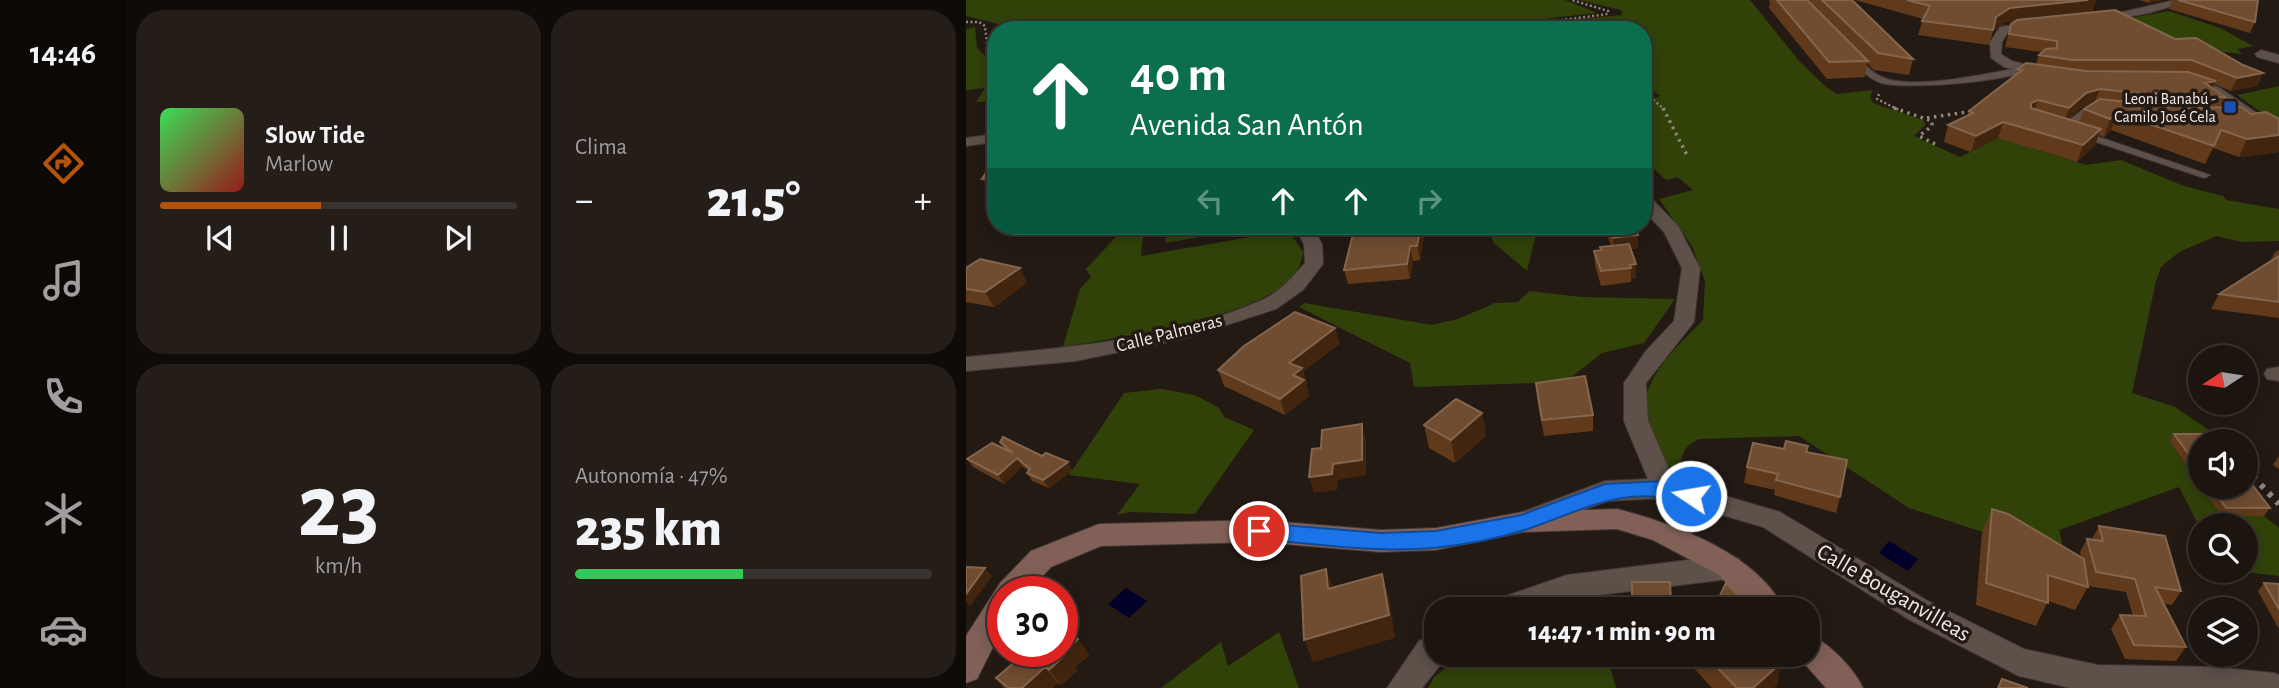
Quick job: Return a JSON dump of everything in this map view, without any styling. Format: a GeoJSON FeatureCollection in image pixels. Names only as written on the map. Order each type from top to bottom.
{"type":"FeatureCollection","features":[{"type":"Feature","properties":{"kind":"street"},"geometry":{"type":"LineString","coordinates":[[2083,20],[2150,10],[2187,0]]}},
{"type":"Feature","properties":{"kind":"street"},"geometry":{"type":"LineString","coordinates":[[2047,23],[2010,27],[2000,33],[1995,55],[2000,61],[2023,70],[2062,76]]}},
{"type":"Feature","properties":{"kind":"street"},"geometry":{"type":"LineString","coordinates":[[2261,54],[2279,59]]}},
{"type":"Feature","properties":{"kind":"street"},"geometry":{"type":"LineString","coordinates":[[2192,82],[2216,90],[2279,135]]}},
{"type":"Feature","properties":{"kind":"street"},"geometry":{"type":"LineString","coordinates":[[966,142],[987,139]]}},
{"type":"Feature","properties":{"kind":"street"},"geometry":{"type":"LineString","coordinates":[[1652,209],[1672,230],[1691,268],[1684,322],[1653,357],[1635,383],[1636,421],[1664,488]]}},
{"type":"Feature","properties":{"kind":"street","name":"Calle Palmeras"},"geometry":{"type":"LineString","coordinates":[[966,364],[1076,354],[1180,333],[1269,305],[1297,286],[1314,264],[1313,244],[1308,235]]}},
{"type":"Feature","properties":{"kind":"street","name":"Calle Bouganvilleas"},"geometry":{"type":"LineString","coordinates":[[1522,522],[1605,491],[1664,488],[1771,519],[1918,610],[2019,662],[2098,680],[2214,682],[2274,688]]}},
{"type":"Feature","properties":{"kind":"street"},"geometry":{"type":"LineString","coordinates":[[1025,576],[1041,559],[1098,535],[1259,531],[1381,541],[1436,540],[1522,522],[1616,519],[1661,531],[1728,567],[1757,597]]}},
{"type":"Feature","properties":{"kind":"street"},"geometry":{"type":"LineString","coordinates":[[1538,597],[1567,587],[1728,567]]}},
{"type":"Feature","properties":{"kind":"street"},"geometry":{"type":"LineString","coordinates":[[966,669],[987,626]]}},
{"type":"Feature","properties":{"kind":"street"},"geometry":{"type":"LineString","coordinates":[[1404,688],[1424,660]]}},
{"type":"Feature","properties":{"kind":"street"},"geometry":{"type":"LineString","coordinates":[[1820,660],[1847,688]]}},
{"type":"Feature","properties":{"kind":"lane"},"geometry":{"type":"LineString","coordinates":[[1842,47],[1870,74],[1906,84],[2023,70]]}},
{"type":"Feature","properties":{"kind":"lane"},"geometry":{"type":"LineString","coordinates":[[2106,112],[2085,112],[2070,124],[2068,130],[2205,175]]}},
{"type":"Feature","properties":{"kind":"lane"},"geometry":{"type":"LineString","coordinates":[[2234,118],[2255,118]]}},
{"type":"Feature","properties":{"kind":"path"},"geometry":{"type":"LineString","coordinates":[[1542,21],[1608,14],[1608,11],[1572,0]]}},
{"type":"Feature","properties":{"kind":"path"},"geometry":{"type":"LineString","coordinates":[[966,22],[979,22],[985,26],[987,44]]}},
{"type":"Feature","properties":{"kind":"path"},"geometry":{"type":"LineString","coordinates":[[1893,82],[1880,92],[1877,99],[1882,104],[1932,121],[1933,126],[1919,136],[1935,144]]}},
{"type":"Feature","properties":{"kind":"path"},"geometry":{"type":"LineString","coordinates":[[1652,95],[1679,131],[1688,157]]}},
{"type":"Feature","properties":{"kind":"path"},"geometry":{"type":"LineString","coordinates":[[1926,118],[1979,111]]}},
{"type":"Feature","properties":{"kind":"path"},"geometry":{"type":"LineString","coordinates":[[2258,482],[2279,504]]}},
{"type":"Feature","properties":{"kind":"green space"},"geometry":{"type":"Polygon","coordinates":[[[966,0],[1565,0],[1597,13],[1525,21],[987,21],[966,16],[966,0]]]}},
{"type":"Feature","properties":{"kind":"green space"},"geometry":{"type":"Polygon","coordinates":[[[1579,0],[1750,0],[1799,61],[1826,87],[1837,94],[1873,90],[1870,97],[1873,103],[1923,120],[1926,124],[1914,136],[1960,157],[1999,138],[2086,165],[2121,160],[2184,186],[2223,196],[2226,200],[2279,209],[2279,241],[2242,242],[2216,236],[2179,252],[2161,267],[2132,393],[2175,407],[2207,429],[2188,429],[2188,442],[2170,442],[2188,468],[2188,499],[2209,499],[2219,513],[2192,513],[2179,487],[2059,530],[2070,581],[1998,537],[1909,508],[1799,436],[1699,439],[1686,448],[1681,463],[1692,480],[1672,474],[1649,435],[1645,406],[1648,391],[1662,365],[1703,320],[1705,281],[1692,246],[1659,199],[1693,190],[1678,177],[1666,180],[1652,167],[1652,98],[1661,96],[1652,90],[1652,21],[1556,21],[1622,15],[1621,10],[1579,0]]]}},
{"type":"Feature","properties":{"kind":"green space"},"geometry":{"type":"Polygon","coordinates":[[[2169,11],[2220,28],[2253,46],[2237,49],[2242,54],[2139,43],[2125,19],[2169,11]]]}},
{"type":"Feature","properties":{"kind":"green space"},"geometry":{"type":"Polygon","coordinates":[[[975,27],[977,48],[987,58],[987,101],[976,102],[985,88],[966,90],[966,29],[975,27]]]}},
{"type":"Feature","properties":{"kind":"green space"},"geometry":{"type":"Polygon","coordinates":[[[2279,86],[2279,125],[2237,95],[2279,86]]]}},
{"type":"Feature","properties":{"kind":"green space"},"geometry":{"type":"Polygon","coordinates":[[[1118,235],[1143,235],[1141,256],[1262,235],[1292,235],[1303,252],[1300,266],[1293,277],[1275,291],[1250,304],[1185,324],[1063,347],[1080,289],[1091,277],[1086,269],[1118,235]]]}},
{"type":"Feature","properties":{"kind":"green space"},"geometry":{"type":"Polygon","coordinates":[[[1166,235],[1211,235],[1165,243],[1166,235]]]}},
{"type":"Feature","properties":{"kind":"green space"},"geometry":{"type":"Polygon","coordinates":[[[1490,235],[1536,235],[1527,271],[1494,243],[1490,235]]]}},
{"type":"Feature","properties":{"kind":"green space"},"geometry":{"type":"Polygon","coordinates":[[[1529,291],[1581,297],[1675,299],[1644,343],[1602,353],[1565,382],[1414,387],[1410,363],[1299,307],[1304,303],[1432,325],[1458,319],[1495,303],[1518,302],[1529,291]]]}},
{"type":"Feature","properties":{"kind":"green space"},"geometry":{"type":"Polygon","coordinates":[[[1161,389],[1195,395],[1219,408],[1224,417],[1254,430],[1195,514],[1130,512],[1117,515],[1140,484],[1069,475],[1124,393],[1161,389]]]}},
{"type":"Feature","properties":{"kind":"green space"},"geometry":{"type":"Polygon","coordinates":[[[2258,516],[2264,516],[2279,528],[2279,576],[2258,574],[2258,516]]]}},
{"type":"Feature","properties":{"kind":"green space"},"geometry":{"type":"Polygon","coordinates":[[[1279,632],[1299,688],[1161,688],[1221,642],[1228,666],[1279,632]]]}},
{"type":"Feature","properties":{"kind":"green space"},"geometry":{"type":"Polygon","coordinates":[[[1447,667],[1610,667],[1616,688],[1428,688],[1434,677],[1447,667]]]}},
{"type":"Feature","properties":{"kind":"water"},"geometry":{"type":"Polygon","coordinates":[[[1889,541],[1918,559],[1908,571],[1879,553],[1889,541]]]}},
{"type":"Feature","properties":{"kind":"water"},"geometry":{"type":"Polygon","coordinates":[[[1126,588],[1147,601],[1129,618],[1108,604],[1126,588]]]}},
{"type":"Feature","properties":{"kind":"building"},"geometry":{"type":"Polygon","coordinates":[[[1777,0],[1807,0],[1868,61],[1829,62],[1777,0]]]}},
{"type":"Feature","properties":{"kind":"building"},"geometry":{"type":"Polygon","coordinates":[[[1822,0],[1852,0],[1913,59],[1878,53],[1822,0]]]}},
{"type":"Feature","properties":{"kind":"building"},"geometry":{"type":"Polygon","coordinates":[[[1907,0],[2088,0],[2010,8],[1996,17],[1993,30],[1922,21],[1930,6],[1907,0]]]}},
{"type":"Feature","properties":{"kind":"building"},"geometry":{"type":"Polygon","coordinates":[[[2178,0],[2258,0],[2255,22],[2178,0]]]}},
{"type":"Feature","properties":{"kind":"building"},"geometry":{"type":"Polygon","coordinates":[[[2115,10],[2175,39],[2196,38],[2243,65],[2263,73],[2237,78],[2192,60],[2072,60],[2039,55],[2046,49],[2057,48],[2057,41],[2009,34],[2011,24],[2017,20],[2115,10]]]}},
{"type":"Feature","properties":{"kind":"building"},"geometry":{"type":"Polygon","coordinates":[[[2026,63],[2086,71],[2188,72],[2216,81],[2205,83],[2225,97],[2185,98],[2100,89],[2086,93],[2069,108],[2038,100],[2031,103],[2031,108],[2101,129],[2083,145],[2003,122],[1976,136],[1948,125],[1973,113],[1969,111],[2022,70],[2018,69],[2026,63]]]}},
{"type":"Feature","properties":{"kind":"building"},"geometry":{"type":"Polygon","coordinates":[[[2100,99],[2185,108],[2241,107],[2251,114],[2266,112],[2279,119],[2279,135],[2247,139],[2221,130],[2214,146],[2117,113],[2110,119],[2084,109],[2100,99]]]}},
{"type":"Feature","properties":{"kind":"building"},"geometry":{"type":"Polygon","coordinates":[[[1353,235],[1419,235],[1417,246],[1410,246],[1407,264],[1344,270],[1353,235]]]}},
{"type":"Feature","properties":{"kind":"building"},"geometry":{"type":"Polygon","coordinates":[[[1612,235],[1638,235],[1613,238],[1612,235]]]}},
{"type":"Feature","properties":{"kind":"building"},"geometry":{"type":"Polygon","coordinates":[[[1629,244],[1636,264],[1630,265],[1631,268],[1601,271],[1594,251],[1602,250],[1600,247],[1629,244]]]}},
{"type":"Feature","properties":{"kind":"building"},"geometry":{"type":"Polygon","coordinates":[[[2279,256],[2279,302],[2219,294],[2279,256]]]}},
{"type":"Feature","properties":{"kind":"building"},"geometry":{"type":"Polygon","coordinates":[[[980,259],[1020,268],[985,292],[966,289],[966,268],[980,259]]]}},
{"type":"Feature","properties":{"kind":"building"},"geometry":{"type":"Polygon","coordinates":[[[1295,312],[1335,328],[1289,363],[1302,368],[1293,375],[1304,380],[1280,399],[1218,370],[1244,346],[1295,312]]]}},
{"type":"Feature","properties":{"kind":"building"},"geometry":{"type":"Polygon","coordinates":[[[1585,376],[1593,415],[1542,420],[1536,383],[1585,376]]]}},
{"type":"Feature","properties":{"kind":"building"},"geometry":{"type":"Polygon","coordinates":[[[1456,399],[1482,413],[1451,440],[1424,425],[1456,399]]]}},
{"type":"Feature","properties":{"kind":"building"},"geometry":{"type":"Polygon","coordinates":[[[1362,424],[1362,460],[1333,464],[1332,474],[1309,477],[1312,449],[1321,448],[1322,430],[1362,424]]]}},
{"type":"Feature","properties":{"kind":"building"},"geometry":{"type":"Polygon","coordinates":[[[2174,434],[2188,434],[2188,453],[2174,434]]]}},
{"type":"Feature","properties":{"kind":"building"},"geometry":{"type":"Polygon","coordinates":[[[1003,437],[1042,456],[1046,453],[1068,462],[1043,480],[1027,473],[1030,469],[1017,458],[998,475],[967,459],[992,443],[1013,453],[1000,442],[1003,437]]]}},
{"type":"Feature","properties":{"kind":"building"},"geometry":{"type":"Polygon","coordinates":[[[1786,441],[1808,446],[1806,452],[1847,460],[1840,497],[1776,480],[1778,474],[1747,467],[1753,443],[1784,449],[1786,441]]]}},
{"type":"Feature","properties":{"kind":"building"},"geometry":{"type":"Polygon","coordinates":[[[2258,492],[2270,508],[2226,508],[2220,499],[2258,499],[2258,492]]]}},
{"type":"Feature","properties":{"kind":"building"},"geometry":{"type":"Polygon","coordinates":[[[1992,509],[2008,514],[2084,559],[2088,587],[2048,575],[2048,603],[1986,583],[1992,509]]]}},
{"type":"Feature","properties":{"kind":"building"},"geometry":{"type":"Polygon","coordinates":[[[2099,526],[2165,536],[2181,591],[2155,587],[2186,647],[2134,645],[2120,615],[2146,616],[2135,579],[2096,572],[2087,539],[2103,541],[2099,526]]]}},
{"type":"Feature","properties":{"kind":"building"},"geometry":{"type":"Polygon","coordinates":[[[966,567],[985,568],[966,594],[966,567]]]}},
{"type":"Feature","properties":{"kind":"building"},"geometry":{"type":"Polygon","coordinates":[[[1326,569],[1328,589],[1382,574],[1389,615],[1304,640],[1301,576],[1326,569]]]}},
{"type":"Feature","properties":{"kind":"building"},"geometry":{"type":"Polygon","coordinates":[[[1632,582],[1670,582],[1671,597],[1632,597],[1632,582]]]}},
{"type":"Feature","properties":{"kind":"building"},"geometry":{"type":"Polygon","coordinates":[[[1726,583],[1741,597],[1719,597],[1726,583]]]}},
{"type":"Feature","properties":{"kind":"building"},"geometry":{"type":"Polygon","coordinates":[[[2264,583],[2279,584],[2279,609],[2264,583]]]}},
{"type":"Feature","properties":{"kind":"building"},"geometry":{"type":"Polygon","coordinates":[[[1009,667],[1045,667],[1022,688],[1009,688],[996,678],[1009,667]]]}},
{"type":"Feature","properties":{"kind":"building"},"geometry":{"type":"Polygon","coordinates":[[[1717,667],[1776,667],[1753,688],[1737,688],[1717,667]]]}},
{"type":"Feature","properties":{"kind":"building"},"geometry":{"type":"Polygon","coordinates":[[[2002,679],[2028,688],[1998,688],[2002,679]]]}},
{"type":"Feature","properties":{"kind":"place","name":"Leoni Banabú - Camilo José Cela"},"geometry":{"type":"Point","coordinates":[2230,107]}},
{"type":"Feature","properties":{"kind":"route"},"geometry":{"type":"LineString","coordinates":[[1259,531],[1381,541],[1436,540],[1522,522],[1605,491],[1664,488],[1691,496]]}}]}
